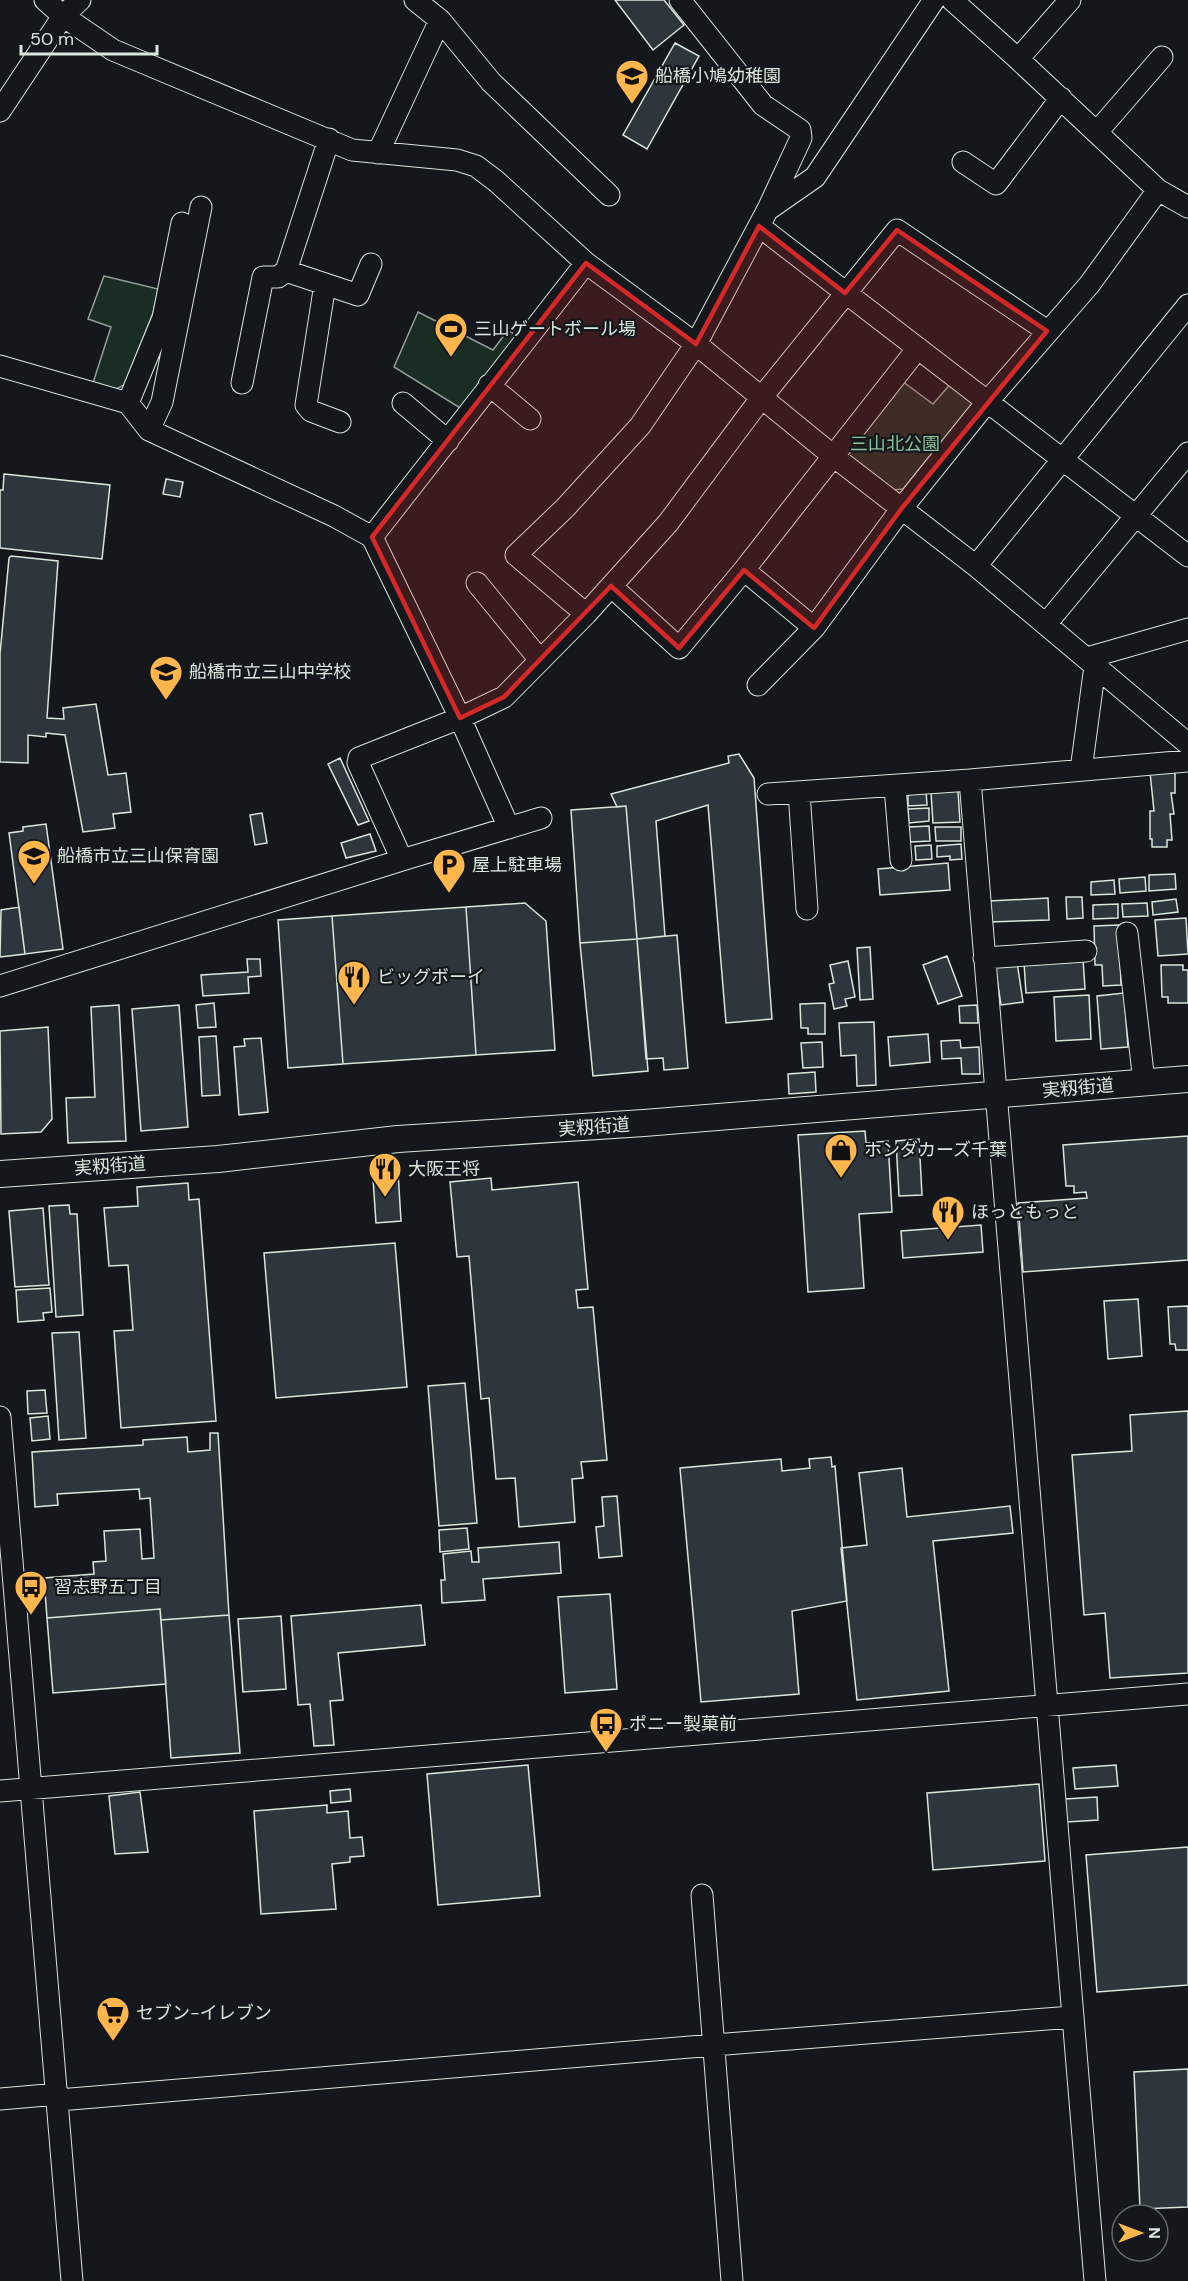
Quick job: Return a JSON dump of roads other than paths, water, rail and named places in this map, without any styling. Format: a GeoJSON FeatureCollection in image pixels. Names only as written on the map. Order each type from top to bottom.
{"type":"FeatureCollection","features":[{"type":"Feature","properties":{"kind":"main road","name":"実籾街道"},"geometry":{"type":"LineString","coordinates":[[0,1174],[218,1159],[398,1139],[644,1124],[1188,1078]]}},
{"type":"Feature","properties":{"kind":"street"},"geometry":{"type":"LineString","coordinates":[[45,0],[63,16],[113,50],[352,150],[457,160],[476,166],[496,181],[586,263],[696,344],[832,455],[976,566],[1188,744]]}},
{"type":"Feature","properties":{"kind":"street"},"geometry":{"type":"LineString","coordinates":[[0,111],[63,16],[80,0]]}},
{"type":"Feature","properties":{"kind":"street"},"geometry":{"type":"LineString","coordinates":[[415,0],[440,20],[491,82],[609,195]]}},
{"type":"Feature","properties":{"kind":"street"},"geometry":{"type":"LineString","coordinates":[[586,614],[516,555],[566,508],[640,426],[696,344],[764,218],[801,138],[800,130],[763,105],[680,0]]}},
{"type":"Feature","properties":{"kind":"street"},"geometry":{"type":"LineString","coordinates":[[764,218],[815,177],[934,0]]}},
{"type":"Feature","properties":{"kind":"street"},"geometry":{"type":"LineString","coordinates":[[952,0],[1158,190],[1188,207]]}},
{"type":"Feature","properties":{"kind":"street"},"geometry":{"type":"LineString","coordinates":[[1018,59],[1070,0]]}},
{"type":"Feature","properties":{"kind":"street"},"geometry":{"type":"LineString","coordinates":[[378,153],[440,20]]}},
{"type":"Feature","properties":{"kind":"street"},"geometry":{"type":"LineString","coordinates":[[1097,132],[1162,57]]}},
{"type":"Feature","properties":{"kind":"street"},"geometry":{"type":"LineString","coordinates":[[963,162],[996,184],[1061,99]]}},
{"type":"Feature","properties":{"kind":"street"},"geometry":{"type":"LineString","coordinates":[[242,383],[263,277],[278,277],[286,271],[329,139]]}},
{"type":"Feature","properties":{"kind":"street"},"geometry":{"type":"LineString","coordinates":[[758,685],[814,628],[902,508],[987,402],[1089,285],[1158,190]]}},
{"type":"Feature","properties":{"kind":"street"},"geometry":{"type":"LineString","coordinates":[[149,430],[162,402],[201,207]]}},
{"type":"Feature","properties":{"kind":"street"},"geometry":{"type":"LineString","coordinates":[[764,218],[845,293],[1188,556]]}},
{"type":"Feature","properties":{"kind":"street"},"geometry":{"type":"LineString","coordinates":[[128,403],[163,318],[182,224]]}},
{"type":"Feature","properties":{"kind":"street"},"geometry":{"type":"LineString","coordinates":[[402,860],[358,763],[359,758],[460,718],[504,697],[586,614],[668,523],[762,397],[897,230],[1047,332]]}},
{"type":"Feature","properties":{"kind":"street"},"geometry":{"type":"LineString","coordinates":[[372,537],[586,263]]}},
{"type":"Feature","properties":{"kind":"street"},"geometry":{"type":"LineString","coordinates":[[286,271],[358,295],[371,264]]}},
{"type":"Feature","properties":{"kind":"street"},"geometry":{"type":"LineString","coordinates":[[325,284],[306,405],[311,411],[340,422]]}},
{"type":"Feature","properties":{"kind":"street"},"geometry":{"type":"LineString","coordinates":[[976,566],[1064,461],[1188,305]]}},
{"type":"Feature","properties":{"kind":"street"},"geometry":{"type":"LineString","coordinates":[[611,586],[679,648],[744,570],[918,348]]}},
{"type":"Feature","properties":{"kind":"street"},"geometry":{"type":"LineString","coordinates":[[0,366],[128,403],[149,430],[334,516],[372,537],[460,718],[509,828]]}},
{"type":"Feature","properties":{"kind":"street"},"geometry":{"type":"LineString","coordinates":[[489,385],[530,419]]}},
{"type":"Feature","properties":{"kind":"street"},"geometry":{"type":"LineString","coordinates":[[403,403],[448,441]]}},
{"type":"Feature","properties":{"kind":"street"},"geometry":{"type":"LineString","coordinates":[[1046,624],[1188,453]]}},
{"type":"Feature","properties":{"kind":"street"},"geometry":{"type":"LineString","coordinates":[[744,570],[814,628]]}},
{"type":"Feature","properties":{"kind":"street"},"geometry":{"type":"LineString","coordinates":[[477,583],[540,660]]}},
{"type":"Feature","properties":{"kind":"street"},"geometry":{"type":"LineString","coordinates":[[1091,662],[1188,629]]}},
{"type":"Feature","properties":{"kind":"street"},"geometry":{"type":"LineString","coordinates":[[1081,770],[1091,662]]}},
{"type":"Feature","properties":{"kind":"street"},"geometry":{"type":"LineString","coordinates":[[768,794],[896,787],[1188,760]]}},
{"type":"Feature","properties":{"kind":"street"},"geometry":{"type":"LineString","coordinates":[[970,780],[1095,2281]]}},
{"type":"Feature","properties":{"kind":"street"},"geometry":{"type":"LineString","coordinates":[[896,787],[901,860]]}},
{"type":"Feature","properties":{"kind":"street"},"geometry":{"type":"LineString","coordinates":[[799,792],[807,909]]}},
{"type":"Feature","properties":{"kind":"street"},"geometry":{"type":"LineString","coordinates":[[0,986],[541,818]]}},
{"type":"Feature","properties":{"kind":"street"},"geometry":{"type":"LineString","coordinates":[[1127,933],[1144,1082]]}},
{"type":"Feature","properties":{"kind":"street"},"geometry":{"type":"LineString","coordinates":[[984,958],[1086,951]]}},
{"type":"Feature","properties":{"kind":"street"},"geometry":{"type":"LineString","coordinates":[[0,1417],[72,2281]]}},
{"type":"Feature","properties":{"kind":"street"},"geometry":{"type":"LineString","coordinates":[[0,1791],[1188,1694]]}},
{"type":"Feature","properties":{"kind":"street"},"geometry":{"type":"LineString","coordinates":[[702,1896],[732,2281]]}},
{"type":"Feature","properties":{"kind":"street"},"geometry":{"type":"LineString","coordinates":[[0,2099],[58,2097],[1072,2017]]}},
{"type":"Feature","properties":{"kind":"place","name":"船橋小鳩幼稚園"},"geometry":{"type":"Point","coordinates":[632,105]}},
{"type":"Feature","properties":{"kind":"place","name":"三山ゲートボール場"},"geometry":{"type":"Point","coordinates":[451,358]}},
{"type":"Feature","properties":{"kind":"place","name":"船橋市立三山中学校"},"geometry":{"type":"Point","coordinates":[166,701]}},
{"type":"Feature","properties":{"kind":"place","name":"船橋市立三山保育園"},"geometry":{"type":"Point","coordinates":[34,885]}},
{"type":"Feature","properties":{"kind":"place","name":"屋上駐車場"},"geometry":{"type":"Point","coordinates":[449,894]}},
{"type":"Feature","properties":{"kind":"place","name":"ビッグボーイ"},"geometry":{"type":"Point","coordinates":[354,1006]}},
{"type":"Feature","properties":{"kind":"place","name":"ホンダカーズ千葉"},"geometry":{"type":"Point","coordinates":[841,1179]}},
{"type":"Feature","properties":{"kind":"place","name":"大阪王将"},"geometry":{"type":"Point","coordinates":[385,1198]}},
{"type":"Feature","properties":{"kind":"place","name":"ほっともっと"},"geometry":{"type":"Point","coordinates":[948,1241]}},
{"type":"Feature","properties":{"kind":"place","name":"習志野五丁目"},"geometry":{"type":"Point","coordinates":[31,1616]}},
{"type":"Feature","properties":{"kind":"place","name":"ポニー製菓前"},"geometry":{"type":"Point","coordinates":[606,1753]}},
{"type":"Feature","properties":{"kind":"place","name":"セブン-イレブン"},"geometry":{"type":"Point","coordinates":[113,2042]}},
{"type":"Feature","properties":{"kind":"park label","name":"三山北公園"},"geometry":{"type":"Point","coordinates":[895,444]}}]}
